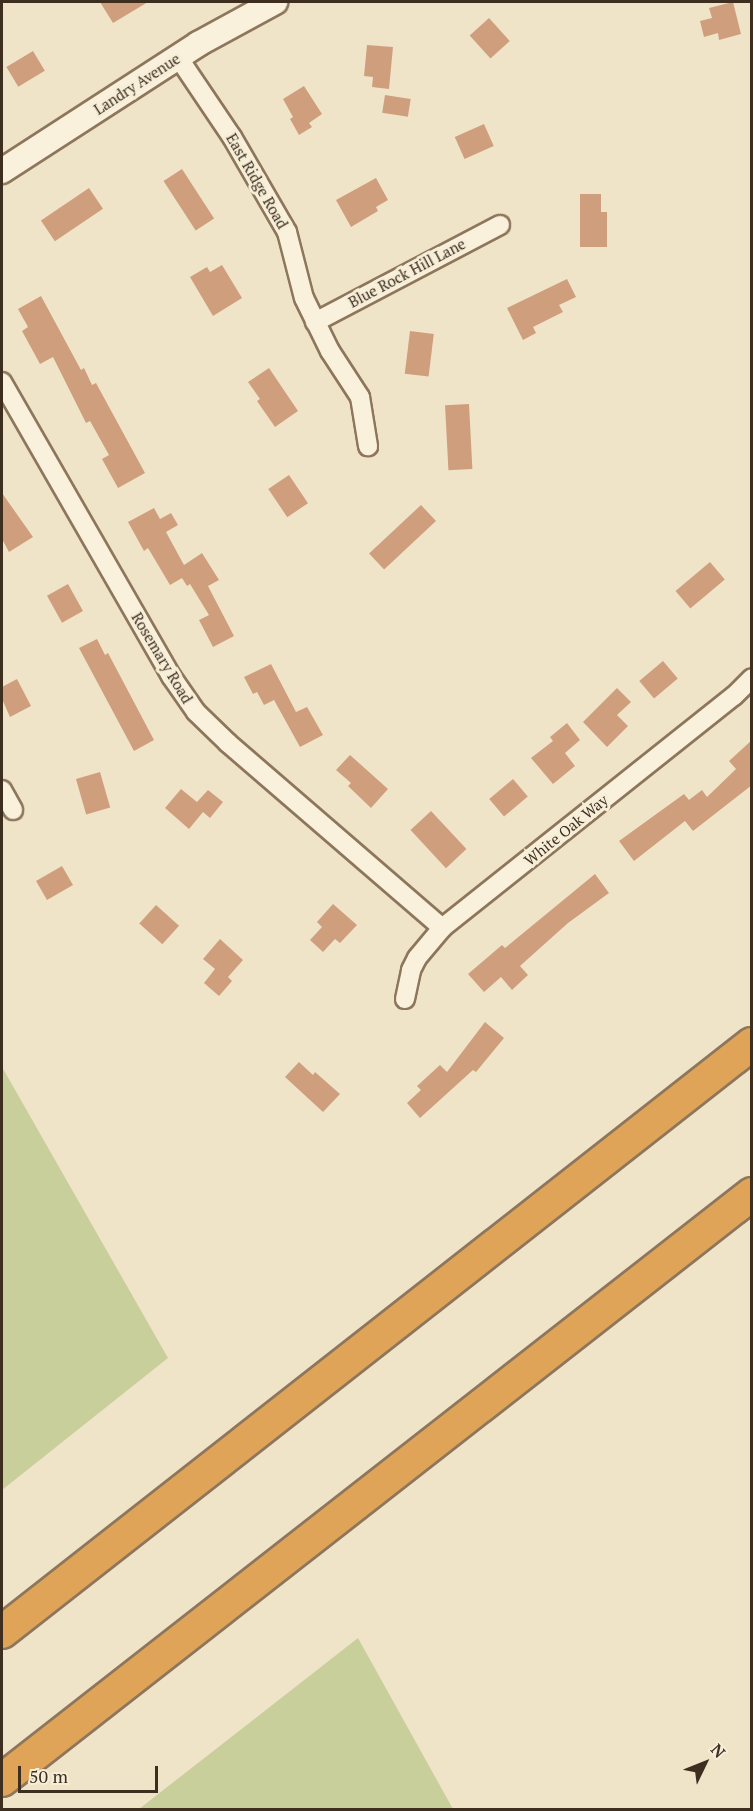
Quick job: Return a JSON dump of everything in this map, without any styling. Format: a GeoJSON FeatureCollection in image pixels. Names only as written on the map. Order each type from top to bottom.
{"type":"FeatureCollection","features":[{"type":"Feature","properties":{"kind":"highway"},"geometry":{"type":"LineString","coordinates":[[2,1632],[752,1044]]}},
{"type":"Feature","properties":{"kind":"highway"},"geometry":{"type":"LineString","coordinates":[[2,1780],[752,1194]]}},
{"type":"Feature","properties":{"kind":"street","name":"Landry Avenue"},"geometry":{"type":"LineString","coordinates":[[2,171],[178,57],[275,2]]}},
{"type":"Feature","properties":{"kind":"street","name":"East Ridge Road"},"geometry":{"type":"LineString","coordinates":[[178,57],[232,137],[287,232],[304,298],[330,351],[360,397],[369,446]]}},
{"type":"Feature","properties":{"kind":"street","name":"Blue Rock Hill Lane"},"geometry":{"type":"LineString","coordinates":[[315,321],[500,225]]}},
{"type":"Feature","properties":{"kind":"street","name":"Rosemary Road"},"geometry":{"type":"LineString","coordinates":[[2,382],[171,676],[196,712],[228,743],[442,928]]}},
{"type":"Feature","properties":{"kind":"street","name":"White Oak Way"},"geometry":{"type":"LineString","coordinates":[[405,999],[411,970],[417,958],[442,928],[734,696],[752,678]]}},
{"type":"Feature","properties":{"kind":"street"},"geometry":{"type":"LineString","coordinates":[[2,790],[13,810]]}},
{"type":"Feature","properties":{"kind":"green space"},"geometry":{"type":"Polygon","coordinates":[[[2,1067],[168,1358],[2,1490],[2,1067]]]}},
{"type":"Feature","properties":{"kind":"green space"},"geometry":{"type":"Polygon","coordinates":[[[358,1638],[453,1809],[139,1809],[358,1638]]]}},
{"type":"Feature","properties":{"kind":"building"},"geometry":{"type":"Polygon","coordinates":[[[100,2],[148,2],[113,23],[100,2]]]}},
{"type":"Feature","properties":{"kind":"building"},"geometry":{"type":"Polygon","coordinates":[[[733,2],[741,34],[719,40],[718,33],[704,37],[700,21],[712,18],[709,8],[733,2]]]}},
{"type":"Feature","properties":{"kind":"building"},"geometry":{"type":"Polygon","coordinates":[[[489,18],[510,41],[490,58],[470,35],[489,18]]]}},
{"type":"Feature","properties":{"kind":"building"},"geometry":{"type":"Polygon","coordinates":[[[367,45],[393,47],[389,89],[372,87],[373,77],[364,76],[367,45]]]}},
{"type":"Feature","properties":{"kind":"building"},"geometry":{"type":"Polygon","coordinates":[[[33,51],[45,71],[18,87],[6,67],[33,51]]]}},
{"type":"Feature","properties":{"kind":"building"},"geometry":{"type":"Polygon","coordinates":[[[304,86],[322,114],[309,123],[312,127],[299,135],[290,119],[293,117],[283,99],[304,86]]]}},
{"type":"Feature","properties":{"kind":"building"},"geometry":{"type":"Polygon","coordinates":[[[385,95],[411,99],[408,117],[382,113],[385,95]]]}},
{"type":"Feature","properties":{"kind":"building"},"geometry":{"type":"Polygon","coordinates":[[[484,124],[494,146],[465,159],[455,137],[484,124]]]}},
{"type":"Feature","properties":{"kind":"building"},"geometry":{"type":"Polygon","coordinates":[[[182,169],[214,218],[196,230],[164,181],[182,169]]]}},
{"type":"Feature","properties":{"kind":"building"},"geometry":{"type":"Polygon","coordinates":[[[376,178],[388,200],[376,207],[378,211],[351,227],[336,200],[376,178]]]}},
{"type":"Feature","properties":{"kind":"building"},"geometry":{"type":"Polygon","coordinates":[[[89,188],[103,209],[55,241],[41,220],[89,188]]]}},
{"type":"Feature","properties":{"kind":"building"},"geometry":{"type":"Polygon","coordinates":[[[580,194],[601,194],[601,212],[607,212],[607,247],[580,247],[580,194]]]}},
{"type":"Feature","properties":{"kind":"building"},"geometry":{"type":"Polygon","coordinates":[[[222,265],[242,298],[213,316],[190,277],[207,267],[210,272],[222,265]]]}},
{"type":"Feature","properties":{"kind":"building"},"geometry":{"type":"Polygon","coordinates":[[[567,279],[576,297],[559,305],[563,312],[533,327],[536,333],[523,340],[507,308],[567,279]]]}},
{"type":"Feature","properties":{"kind":"building"},"geometry":{"type":"Polygon","coordinates":[[[41,296],[81,370],[84,368],[92,385],[96,383],[145,473],[118,488],[102,459],[109,455],[90,421],[86,423],[53,357],[40,364],[22,331],[28,327],[18,309],[41,296]]]}},
{"type":"Feature","properties":{"kind":"building"},"geometry":{"type":"Polygon","coordinates":[[[410,331],[434,334],[429,377],[405,374],[410,331]]]}},
{"type":"Feature","properties":{"kind":"building"},"geometry":{"type":"Polygon","coordinates":[[[269,368],[298,411],[275,427],[257,401],[260,399],[248,382],[269,368]]]}},
{"type":"Feature","properties":{"kind":"building"},"geometry":{"type":"Polygon","coordinates":[[[469,404],[472,469],[448,470],[445,405],[469,404]]]}},
{"type":"Feature","properties":{"kind":"building"},"geometry":{"type":"Polygon","coordinates":[[[289,475],[308,503],[287,517],[268,489],[289,475]]]}},
{"type":"Feature","properties":{"kind":"building"},"geometry":{"type":"Polygon","coordinates":[[[2,493],[33,537],[9,552],[2,539],[2,493]]]}},
{"type":"Feature","properties":{"kind":"building"},"geometry":{"type":"Polygon","coordinates":[[[421,505],[436,521],[384,570],[369,553],[421,505]]]}},
{"type":"Feature","properties":{"kind":"building"},"geometry":{"type":"Polygon","coordinates":[[[154,508],[160,519],[171,513],[178,525],[166,532],[184,565],[202,553],[219,580],[208,586],[234,636],[213,647],[199,620],[209,615],[190,584],[187,586],[182,578],[170,585],[148,548],[144,551],[128,522],[154,508]]]}},
{"type":"Feature","properties":{"kind":"building"},"geometry":{"type":"Polygon","coordinates":[[[710,562],[725,580],[690,609],[676,591],[710,562]]]}},
{"type":"Feature","properties":{"kind":"building"},"geometry":{"type":"Polygon","coordinates":[[[68,584],[83,611],[62,623],[47,596],[68,584]]]}},
{"type":"Feature","properties":{"kind":"building"},"geometry":{"type":"Polygon","coordinates":[[[97,639],[105,655],[108,653],[154,740],[134,751],[79,648],[97,639]]]}},
{"type":"Feature","properties":{"kind":"building"},"geometry":{"type":"Polygon","coordinates":[[[663,661],[678,679],[654,699],[639,681],[663,661]]]}},
{"type":"Feature","properties":{"kind":"building"},"geometry":{"type":"Polygon","coordinates":[[[271,664],[296,712],[307,707],[323,735],[300,747],[274,700],[264,705],[257,692],[253,694],[244,677],[271,664]]]}},
{"type":"Feature","properties":{"kind":"building"},"geometry":{"type":"Polygon","coordinates":[[[17,679],[31,706],[10,717],[2,699],[2,687],[17,679]]]}},
{"type":"Feature","properties":{"kind":"building"},"geometry":{"type":"Polygon","coordinates":[[[617,688],[631,702],[617,715],[628,726],[607,747],[583,722],[617,688]]]}},
{"type":"Feature","properties":{"kind":"building"},"geometry":{"type":"Polygon","coordinates":[[[567,723],[580,740],[565,753],[575,766],[553,784],[531,758],[553,741],[550,737],[567,723]]]}},
{"type":"Feature","properties":{"kind":"building"},"geometry":{"type":"Polygon","coordinates":[[[752,740],[752,785],[693,831],[685,821],[634,861],[619,841],[684,794],[689,800],[702,790],[707,797],[736,769],[729,761],[752,740]]]}},
{"type":"Feature","properties":{"kind":"building"},"geometry":{"type":"Polygon","coordinates":[[[350,755],[388,789],[371,808],[348,786],[351,783],[336,770],[350,755]]]}},
{"type":"Feature","properties":{"kind":"building"},"geometry":{"type":"Polygon","coordinates":[[[100,772],[110,808],[86,814],[76,779],[100,772]]]}},
{"type":"Feature","properties":{"kind":"building"},"geometry":{"type":"Polygon","coordinates":[[[513,779],[528,797],[504,817],[489,799],[513,779]]]}},
{"type":"Feature","properties":{"kind":"building"},"geometry":{"type":"Polygon","coordinates":[[[181,789],[197,802],[208,790],[223,802],[210,818],[203,812],[189,829],[165,808],[181,789]]]}},
{"type":"Feature","properties":{"kind":"building"},"geometry":{"type":"Polygon","coordinates":[[[431,811],[466,849],[446,868],[411,830],[431,811]]]}},
{"type":"Feature","properties":{"kind":"building"},"geometry":{"type":"Polygon","coordinates":[[[62,866],[73,885],[47,900],[36,881],[62,866]]]}},
{"type":"Feature","properties":{"kind":"building"},"geometry":{"type":"Polygon","coordinates":[[[595,874],[609,893],[568,923],[520,966],[528,975],[512,990],[501,977],[484,992],[468,974],[502,945],[505,948],[595,874]]]}},
{"type":"Feature","properties":{"kind":"building"},"geometry":{"type":"Polygon","coordinates":[[[333,904],[357,925],[340,943],[335,939],[323,952],[310,940],[322,927],[317,922],[333,904]]]}},
{"type":"Feature","properties":{"kind":"building"},"geometry":{"type":"Polygon","coordinates":[[[156,905],[179,926],[162,944],[139,924],[156,905]]]}},
{"type":"Feature","properties":{"kind":"building"},"geometry":{"type":"Polygon","coordinates":[[[220,939],[243,960],[228,977],[232,981],[219,996],[204,983],[215,969],[203,959],[220,939]]]}},
{"type":"Feature","properties":{"kind":"building"},"geometry":{"type":"Polygon","coordinates":[[[485,1022],[504,1038],[476,1072],[473,1070],[420,1118],[407,1103],[421,1090],[417,1086],[440,1065],[447,1072],[485,1022]]]}},
{"type":"Feature","properties":{"kind":"building"},"geometry":{"type":"Polygon","coordinates":[[[299,1062],[313,1075],[315,1072],[340,1094],[323,1112],[285,1077],[299,1062]]]}}]}
